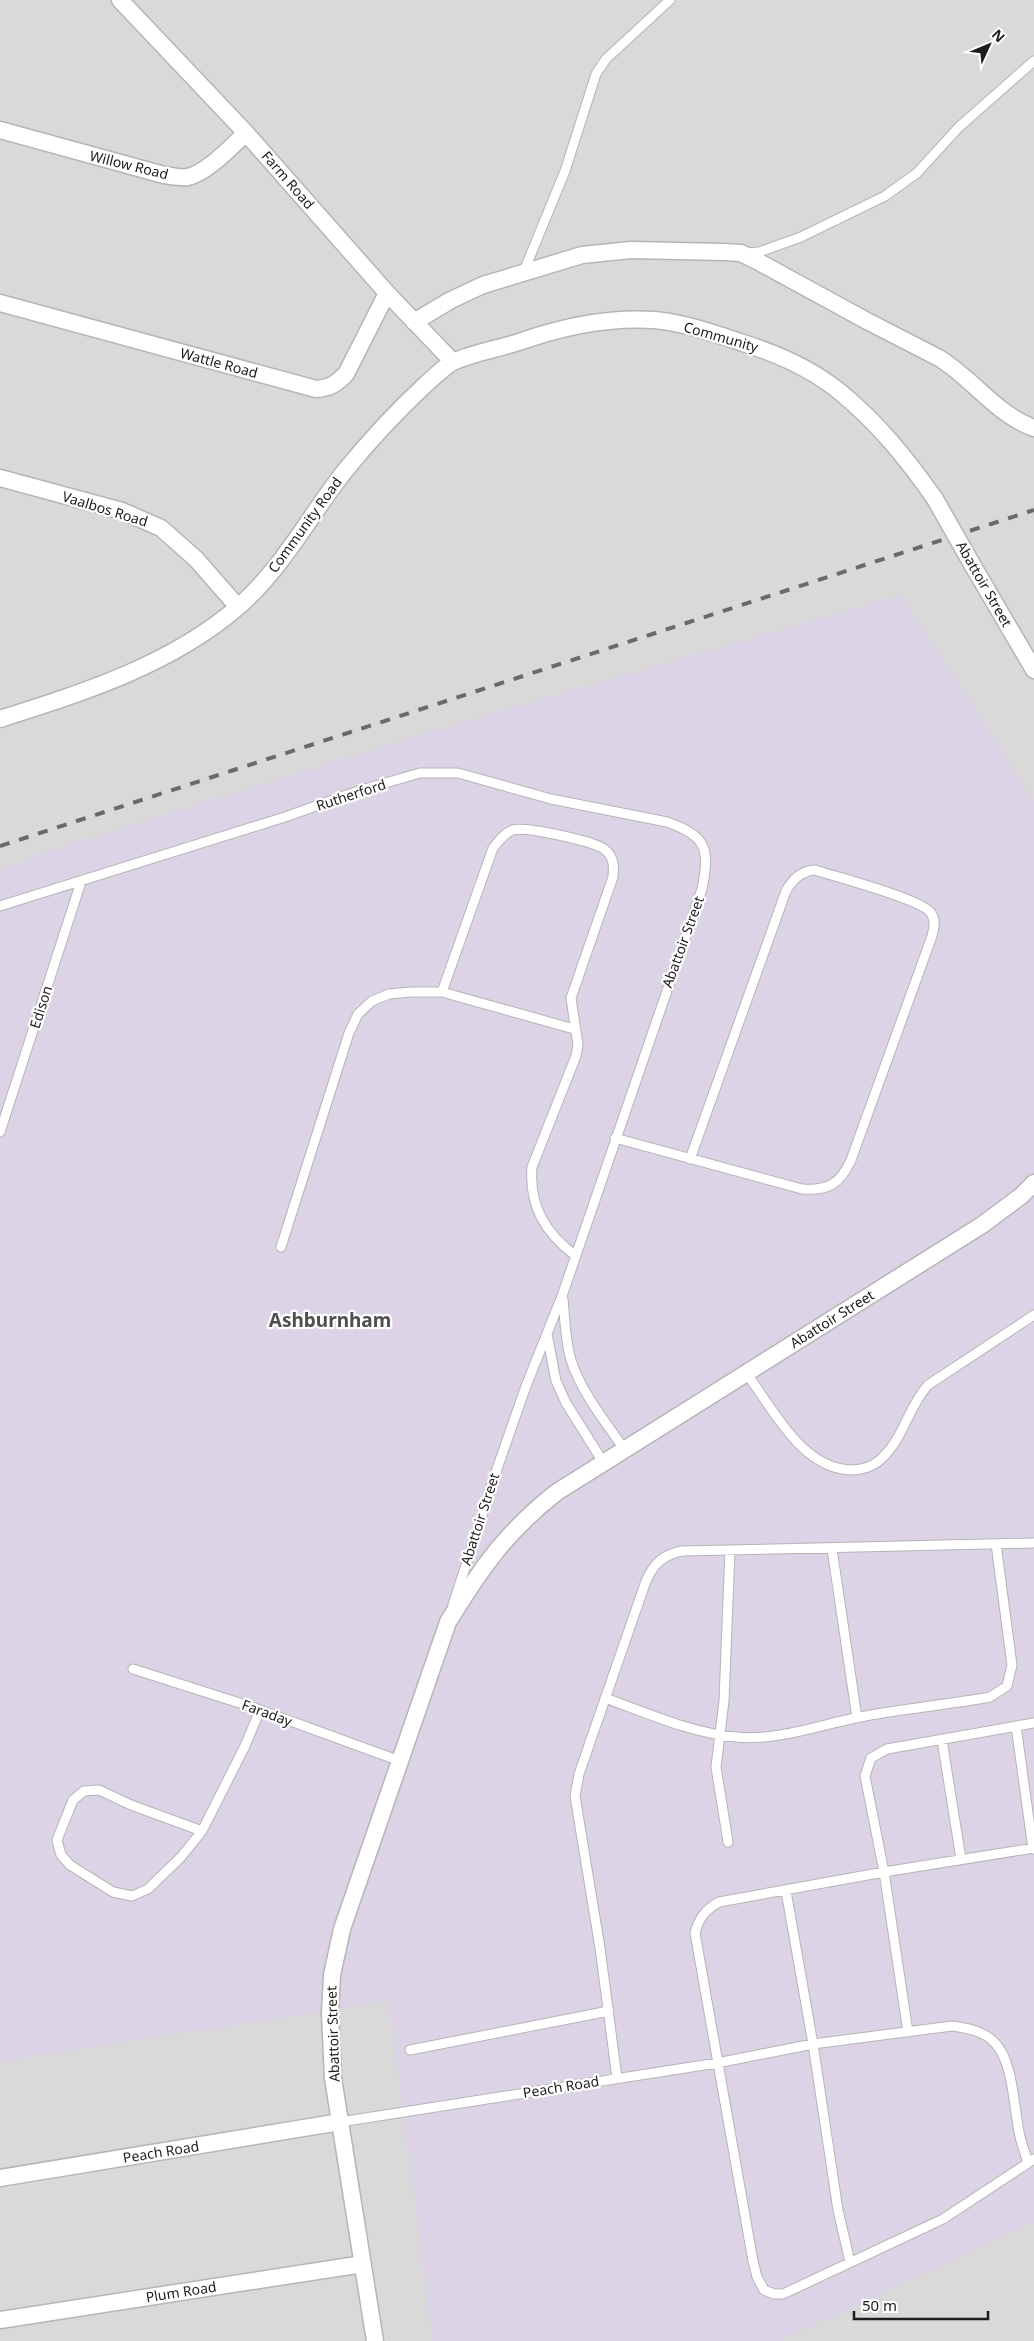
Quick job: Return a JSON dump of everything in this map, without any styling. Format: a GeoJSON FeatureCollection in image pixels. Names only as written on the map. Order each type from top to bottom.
{"type":"FeatureCollection","features":[{"type":"Feature","properties":{"kind":"street","name":"Farm Road"},"geometry":{"type":"LineString","coordinates":[[120,0],[246,132],[387,293],[453,362]]}},
{"type":"Feature","properties":{"kind":"street","name":"Willow Road"},"geometry":{"type":"LineString","coordinates":[[0,130],[164,175],[188,177],[198,173],[211,163],[246,132]]}},
{"type":"Feature","properties":{"kind":"street"},"geometry":{"type":"LineString","coordinates":[[414,322],[451,300],[483,285],[524,271],[582,255],[631,250],[741,254],[939,358],[964,375],[1010,416],[1034,428]]}},
{"type":"Feature","properties":{"kind":"street","name":"Wattle Road"},"geometry":{"type":"LineString","coordinates":[[0,303],[316,389],[328,388],[336,384],[346,374],[387,293]]}},
{"type":"Feature","properties":{"kind":"street","name":"Community"},"geometry":{"type":"LineString","coordinates":[[453,362],[539,335],[609,321],[655,320],[703,329],[764,350],[799,365],[838,390],[868,416],[890,439],[935,499]]}},
{"type":"Feature","properties":{"kind":"street","name":"Community Road"},"geometry":{"type":"LineString","coordinates":[[0,719],[122,678],[194,638],[238,607],[285,557],[356,458],[400,409],[453,362]]}},
{"type":"Feature","properties":{"kind":"street","name":"Vaalbos Road"},"geometry":{"type":"LineString","coordinates":[[0,478],[122,511],[161,528],[196,559],[238,607]]}},
{"type":"Feature","properties":{"kind":"street","name":"Abattoir Street"},"geometry":{"type":"LineString","coordinates":[[935,499],[1034,670]]}},
{"type":"Feature","properties":{"kind":"street","name":"Abattoir Street"},"geometry":{"type":"LineString","coordinates":[[375,2341],[333,2078],[330,2014],[332,1975],[342,1929],[448,1622],[488,1559],[522,1520],[557,1492],[982,1225],[1021,1196],[1034,1183]]}},
{"type":"Feature","properties":{"kind":"street","name":"Peach Road"},"geometry":{"type":"LineString","coordinates":[[0,2178],[340,2122]]}},
{"type":"Feature","properties":{"kind":"street","name":"Plum Road"},"geometry":{"type":"LineString","coordinates":[[0,2320],[363,2264]]}},
{"type":"Feature","properties":{"kind":"lane"},"geometry":{"type":"LineString","coordinates":[[524,271],[564,171],[596,74],[606,59],[670,0]]}},
{"type":"Feature","properties":{"kind":"lane"},"geometry":{"type":"LineString","coordinates":[[741,254],[759,252],[801,237],[885,196],[917,172],[965,122],[1034,61]]}},
{"type":"Feature","properties":{"kind":"lane","name":"Rutherford"},"geometry":{"type":"LineString","coordinates":[[0,906],[81,882],[361,790],[428,773],[458,773],[551,799],[667,822],[685,828],[703,843]]}},
{"type":"Feature","properties":{"kind":"lane"},"geometry":{"type":"LineString","coordinates":[[442,992],[493,848],[501,838],[512,830],[520,829],[594,844],[611,856],[614,864],[613,877],[571,998],[574,1029],[578,1046],[576,1056],[532,1166],[531,1181],[540,1216],[549,1232],[576,1256]]}},
{"type":"Feature","properties":{"kind":"lane","name":"Abattoir Street"},"geometry":{"type":"LineString","coordinates":[[448,1622],[471,1544],[498,1466],[526,1386],[562,1296],[702,889],[707,854],[703,843]]}},
{"type":"Feature","properties":{"kind":"lane"},"geometry":{"type":"LineString","coordinates":[[615,1138],[690,1159],[802,1189],[818,1191],[830,1187],[839,1179],[850,1160],[932,936],[934,918],[930,912],[912,901],[815,870],[807,871],[792,881],[786,891],[690,1159]]}},
{"type":"Feature","properties":{"kind":"lane","name":"Edison"},"geometry":{"type":"LineString","coordinates":[[0,1132],[81,882]]}},
{"type":"Feature","properties":{"kind":"lane"},"geometry":{"type":"LineString","coordinates":[[281,1247],[349,1033],[358,1014],[372,1001],[389,994],[442,992],[574,1029]]}},
{"type":"Feature","properties":{"kind":"lane","name":"Abattoir Street"},"geometry":{"type":"LineString","coordinates":[[562,1296],[568,1346],[576,1372],[582,1386],[624,1449]]}},
{"type":"Feature","properties":{"kind":"lane"},"geometry":{"type":"LineString","coordinates":[[746,1373],[806,1452],[820,1462],[836,1469],[862,1470],[876,1464],[886,1455],[898,1437],[918,1397],[928,1385],[1034,1316]]}},
{"type":"Feature","properties":{"kind":"lane"},"geometry":{"type":"LineString","coordinates":[[547,1334],[556,1381],[566,1403],[603,1462]]}},
{"type":"Feature","properties":{"kind":"lane"},"geometry":{"type":"LineString","coordinates":[[617,2078],[609,2011],[575,1796],[579,1774],[651,1569],[668,1554],[682,1551],[1034,1543]]}},
{"type":"Feature","properties":{"kind":"lane"},"geometry":{"type":"LineString","coordinates":[[605,1698],[673,1723],[736,1737],[766,1736],[857,1718],[990,1697],[1007,1686],[1012,1665],[996,1544]]}},
{"type":"Feature","properties":{"kind":"lane"},"geometry":{"type":"LineString","coordinates":[[832,1549],[857,1718]]}},
{"type":"Feature","properties":{"kind":"lane"},"geometry":{"type":"LineString","coordinates":[[728,1842],[716,1767],[724,1701],[730,1550]]}},
{"type":"Feature","properties":{"kind":"lane","name":"Faraday"},"geometry":{"type":"LineString","coordinates":[[133,1669],[260,1710],[400,1761]]}},
{"type":"Feature","properties":{"kind":"lane"},"geometry":{"type":"LineString","coordinates":[[202,1831],[131,1805],[99,1790],[84,1791],[73,1800],[56,1840],[61,1855],[70,1865],[113,1892],[132,1896],[148,1889],[182,1856],[202,1831],[245,1746],[260,1710]]}},
{"type":"Feature","properties":{"kind":"lane"},"geometry":{"type":"LineString","coordinates":[[908,2032],[884,1872],[865,1776],[867,1767],[876,1753],[887,1749],[1034,1723]]}},
{"type":"Feature","properties":{"kind":"lane"},"geometry":{"type":"LineString","coordinates":[[1016,1726],[1033,1849],[961,1859],[719,1902],[709,1908],[698,1923],[696,1933],[717,2063],[756,2277],[764,2290],[774,2294],[782,2294],[943,2219],[1031,2161]]}},
{"type":"Feature","properties":{"kind":"lane"},"geometry":{"type":"LineString","coordinates":[[942,1740],[961,1859]]}},
{"type":"Feature","properties":{"kind":"lane"},"geometry":{"type":"LineString","coordinates":[[786,1891],[813,2044],[838,2210],[850,2262]]}},
{"type":"Feature","properties":{"kind":"lane"},"geometry":{"type":"LineString","coordinates":[[410,2050],[609,2011]]}},
{"type":"Feature","properties":{"kind":"lane","name":"Peach Road"},"geometry":{"type":"LineString","coordinates":[[340,2122],[717,2063],[813,2044],[952,2026],[974,2030],[988,2036],[996,2043],[1007,2066],[1020,2134],[1031,2161]]}},
{"type":"Feature","properties":{"kind":"shaded area","name":"Ashburnham"},"geometry":{"type":"Polygon","coordinates":[[[0,0],[1034,0],[1034,2341],[0,2341],[0,0]]]}},
{"type":"Feature","properties":{"kind":"shaded area","name":"Ashburnham"},"geometry":{"type":"Polygon","coordinates":[[[902,595],[1034,802],[1034,2222],[779,2341],[433,2341],[389,2001],[0,2061],[0,871],[50,851],[429,732],[902,595]]]}},
{"type":"Feature","properties":{"kind":"railway"},"geometry":{"type":"LineString","coordinates":[[0,846],[1034,510]]}},
{"type":"Feature","properties":{"kind":"district","name":"Ashburnham"},"geometry":{"type":"Point","coordinates":[330,1320]}}]}
